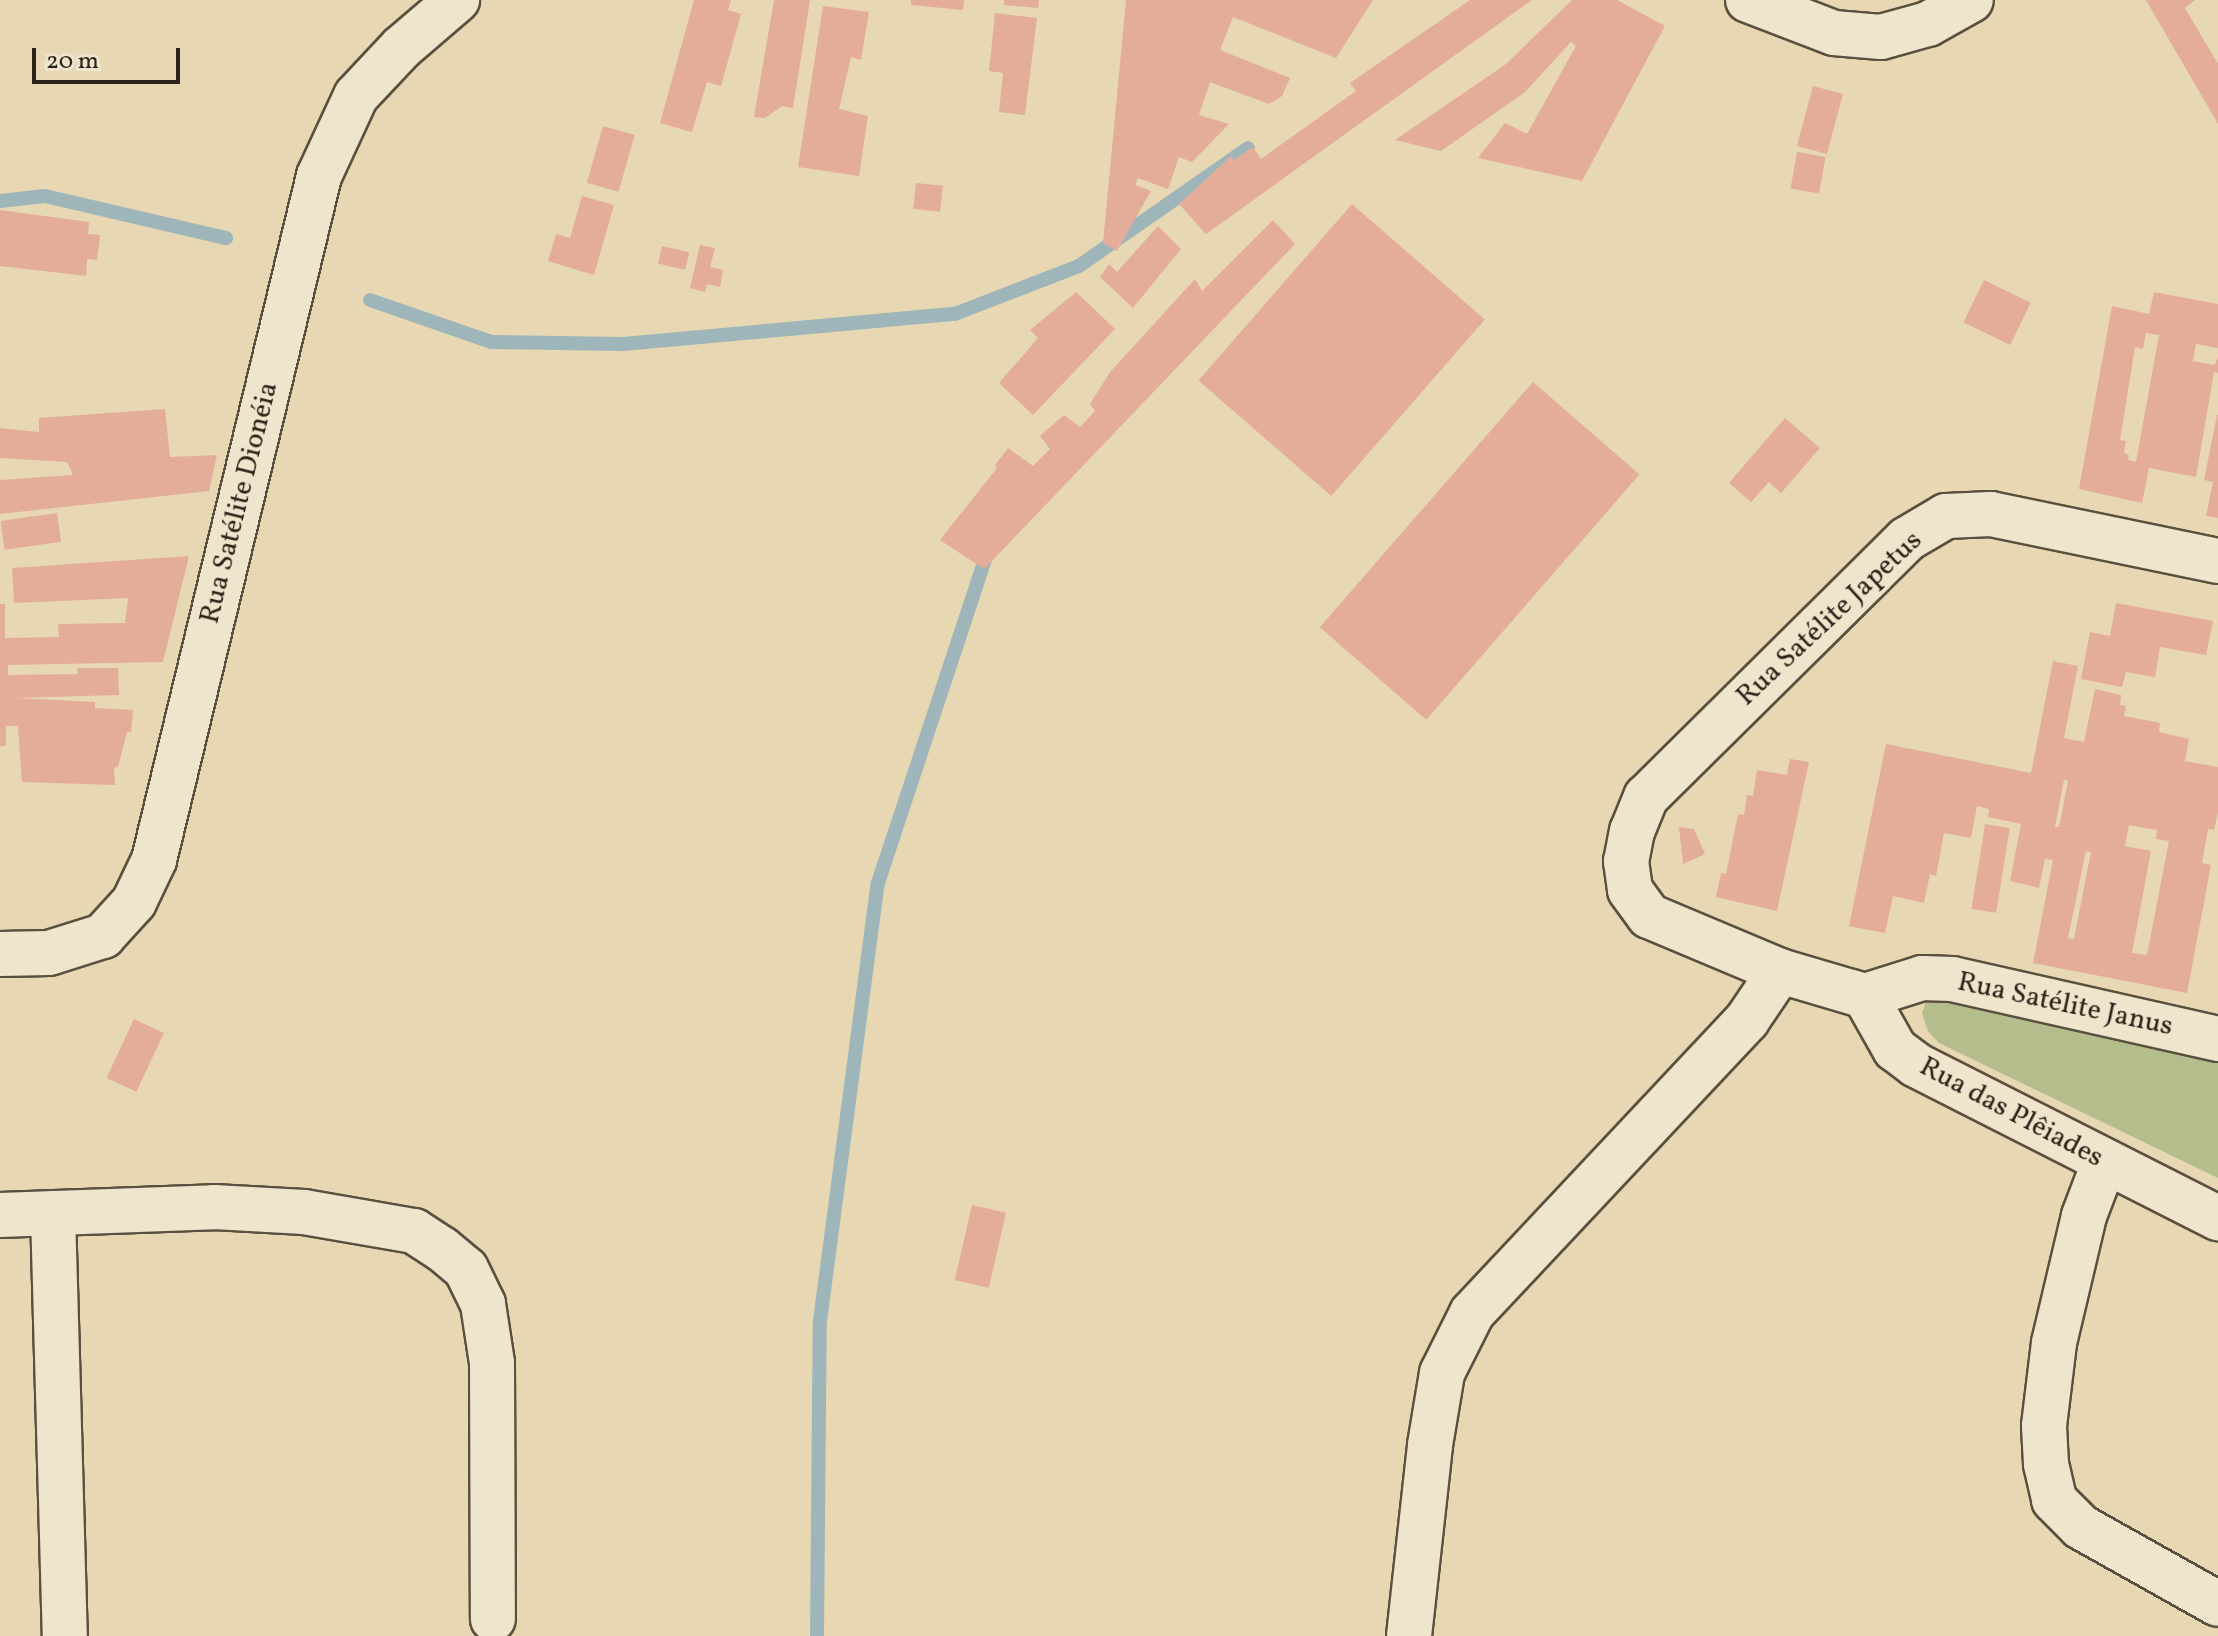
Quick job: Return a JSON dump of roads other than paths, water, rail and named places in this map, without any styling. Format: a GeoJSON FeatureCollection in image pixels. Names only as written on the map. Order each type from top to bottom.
{"type":"FeatureCollection","features":[{"type":"Feature","properties":{"kind":"street","name":"Rua Satélite Dionéia"},"geometry":{"type":"LineString","coordinates":[[0,954],[49,953],[103,936],[134,902],[154,860],[319,176],[356,96],[401,48],[457,0]]}},
{"type":"Feature","properties":{"kind":"street"},"geometry":{"type":"LineString","coordinates":[[1748,0],[1834,33],[1881,37],[1928,24],[1971,0]]}},
{"type":"Feature","properties":{"kind":"street","name":"Rua Satélite Japetus"},"geometry":{"type":"LineString","coordinates":[[1780,971],[1649,916],[1630,890],[1626,861],[1632,831],[1646,797],[1907,539],[1946,516],[1991,514],[2218,561]]}},
{"type":"Feature","properties":{"kind":"street"},"geometry":{"type":"LineString","coordinates":[[1409,1636],[1430,1445],[1442,1373],[1472,1313],[1747,1020],[1780,971],[1865,996]]}},
{"type":"Feature","properties":{"kind":"street","name":"Rua Satélite Janus"},"geometry":{"type":"LineString","coordinates":[[1865,996],[1922,978],[1952,979],[2218,1039]]}},
{"type":"Feature","properties":{"kind":"street","name":"Rua das Plêiades"},"geometry":{"type":"LineString","coordinates":[[1865,996],[1895,1049],[1916,1065],[2104,1163],[2218,1218]]}},
{"type":"Feature","properties":{"kind":"street"},"geometry":{"type":"LineString","coordinates":[[2104,1163],[2084,1216],[2054,1343],[2044,1426],[2054,1500],[2081,1527],[2218,1604]]}},
{"type":"Feature","properties":{"kind":"street"},"geometry":{"type":"LineString","coordinates":[[0,1215],[214,1207],[349,1217],[414,1231],[466,1269],[483,1304],[492,1363],[493,1619]]}},
{"type":"Feature","properties":{"kind":"street"},"geometry":{"type":"LineString","coordinates":[[53,1213],[65,1636]]}},
{"type":"Feature","properties":{"kind":"waterway"},"geometry":{"type":"LineString","coordinates":[[370,300],[491,342],[623,344],[955,314],[1079,266],[1248,148]]}},
{"type":"Feature","properties":{"kind":"waterway"},"geometry":{"type":"LineString","coordinates":[[0,201],[45,196],[226,238]]}},
{"type":"Feature","properties":{"kind":"waterway"},"geometry":{"type":"LineString","coordinates":[[817,1636],[820,1321],[878,883],[988,550]]}}]}
